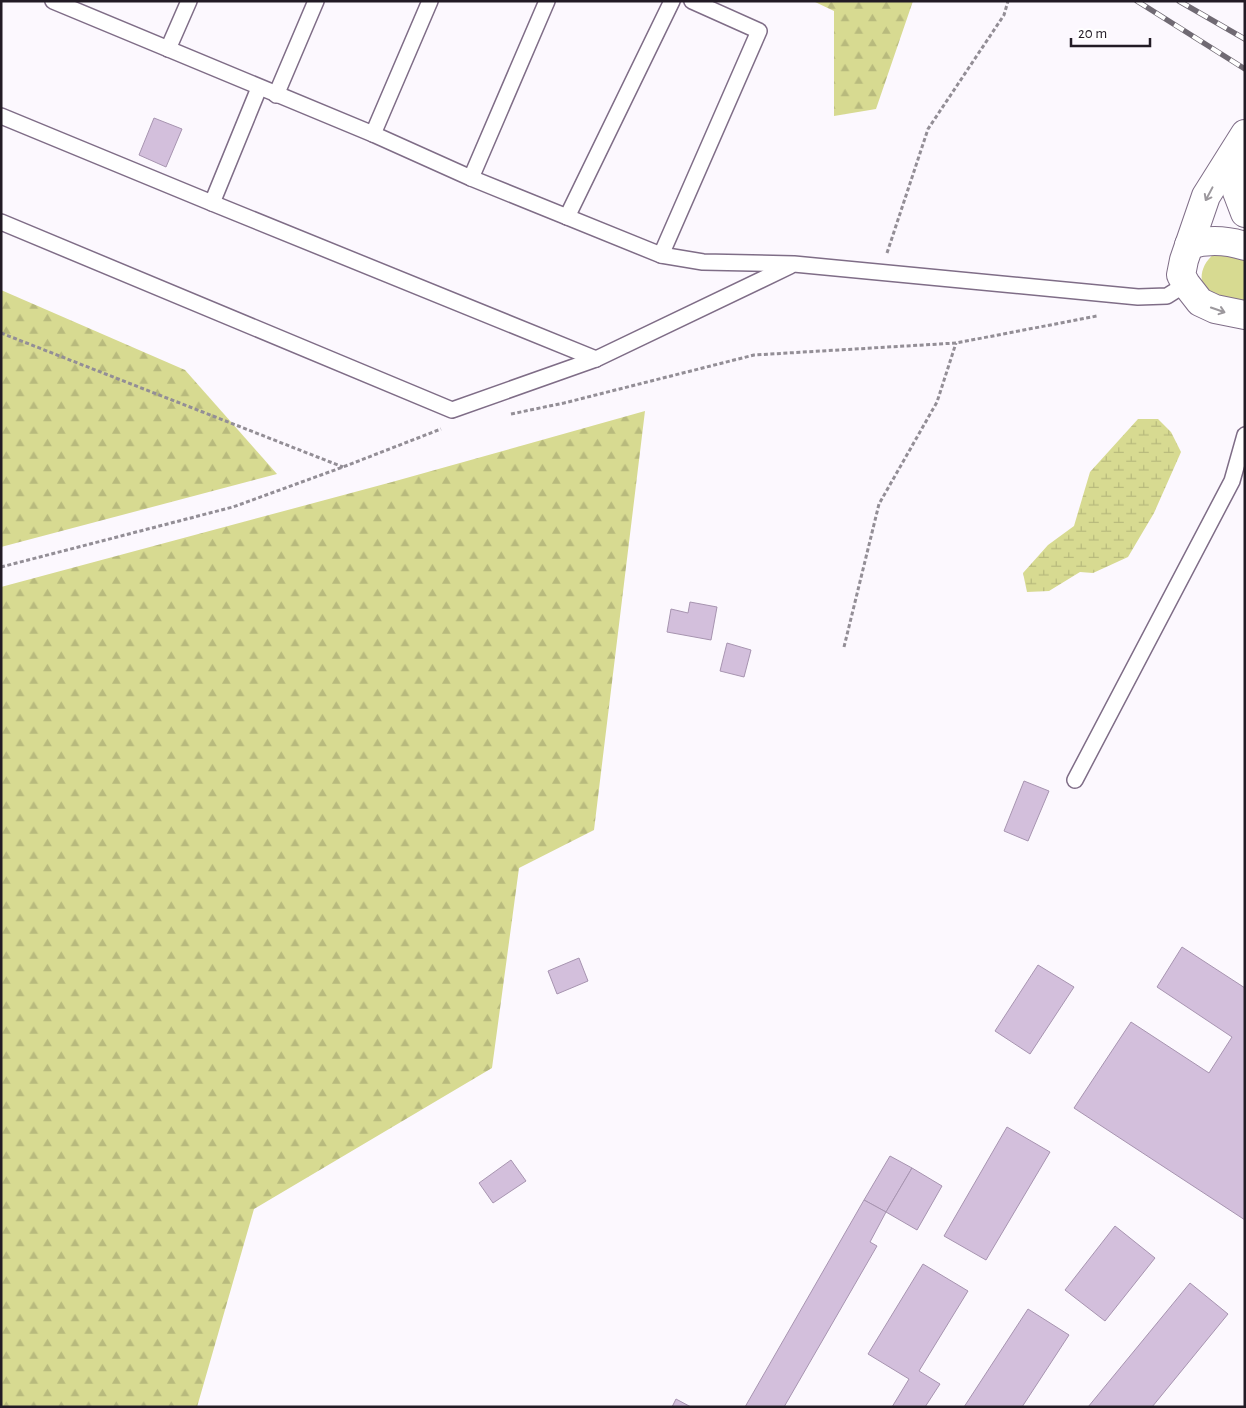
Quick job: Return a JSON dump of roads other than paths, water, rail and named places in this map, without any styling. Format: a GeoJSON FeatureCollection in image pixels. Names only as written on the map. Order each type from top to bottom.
{"type":"FeatureCollection","features":[{"type":"Feature","properties":{"kind":"main road"},"geometry":{"type":"LineString","coordinates":[[1244,135],[1237,192],[1245,213]]}},
{"type":"Feature","properties":{"kind":"main road"},"geometry":{"type":"LineString","coordinates":[[1244,135],[1206,196],[1184,260],[1181,275],[1200,302],[1215,310],[1245,315]]}},
{"type":"Feature","properties":{"kind":"main road"},"geometry":{"type":"LineString","coordinates":[[1189,245],[1201,241],[1217,241],[1232,242],[1245,246]]}},
{"type":"Feature","properties":{"kind":"lane"},"geometry":{"type":"LineString","coordinates":[[168,49],[189,1]]}},
{"type":"Feature","properties":{"kind":"lane"},"geometry":{"type":"LineString","coordinates":[[276,96],[316,1]]}},
{"type":"Feature","properties":{"kind":"lane"},"geometry":{"type":"LineString","coordinates":[[373,134],[430,1]]}},
{"type":"Feature","properties":{"kind":"lane"},"geometry":{"type":"LineString","coordinates":[[471,178],[547,1]]}},
{"type":"Feature","properties":{"kind":"lane"},"geometry":{"type":"LineString","coordinates":[[567,217],[672,1]]}},
{"type":"Feature","properties":{"kind":"lane"},"geometry":{"type":"LineString","coordinates":[[661,255],[758,31],[692,1]]}},
{"type":"Feature","properties":{"kind":"lane"},"geometry":{"type":"LineString","coordinates":[[62,3],[276,96],[373,134],[471,178],[661,255],[703,262],[794,264],[1138,298],[1167,296],[1186,284]]}},
{"type":"Feature","properties":{"kind":"lane"},"geometry":{"type":"LineString","coordinates":[[212,203],[259,88]]}},
{"type":"Feature","properties":{"kind":"lane"},"geometry":{"type":"LineString","coordinates":[[1,116],[596,359]]}},
{"type":"Feature","properties":{"kind":"lane"},"geometry":{"type":"LineString","coordinates":[[1,222],[452,410],[596,359],[794,264]]}},
{"type":"Feature","properties":{"kind":"lane"},"geometry":{"type":"LineString","coordinates":[[1075,780],[1232,482],[1245,435]]}},
{"type":"Feature","properties":{"kind":"railway"},"geometry":{"type":"LineString","coordinates":[[1137,1],[1245,69]]}},
{"type":"Feature","properties":{"kind":"railway"},"geometry":{"type":"LineString","coordinates":[[1179,1],[1245,39]]}}]}
